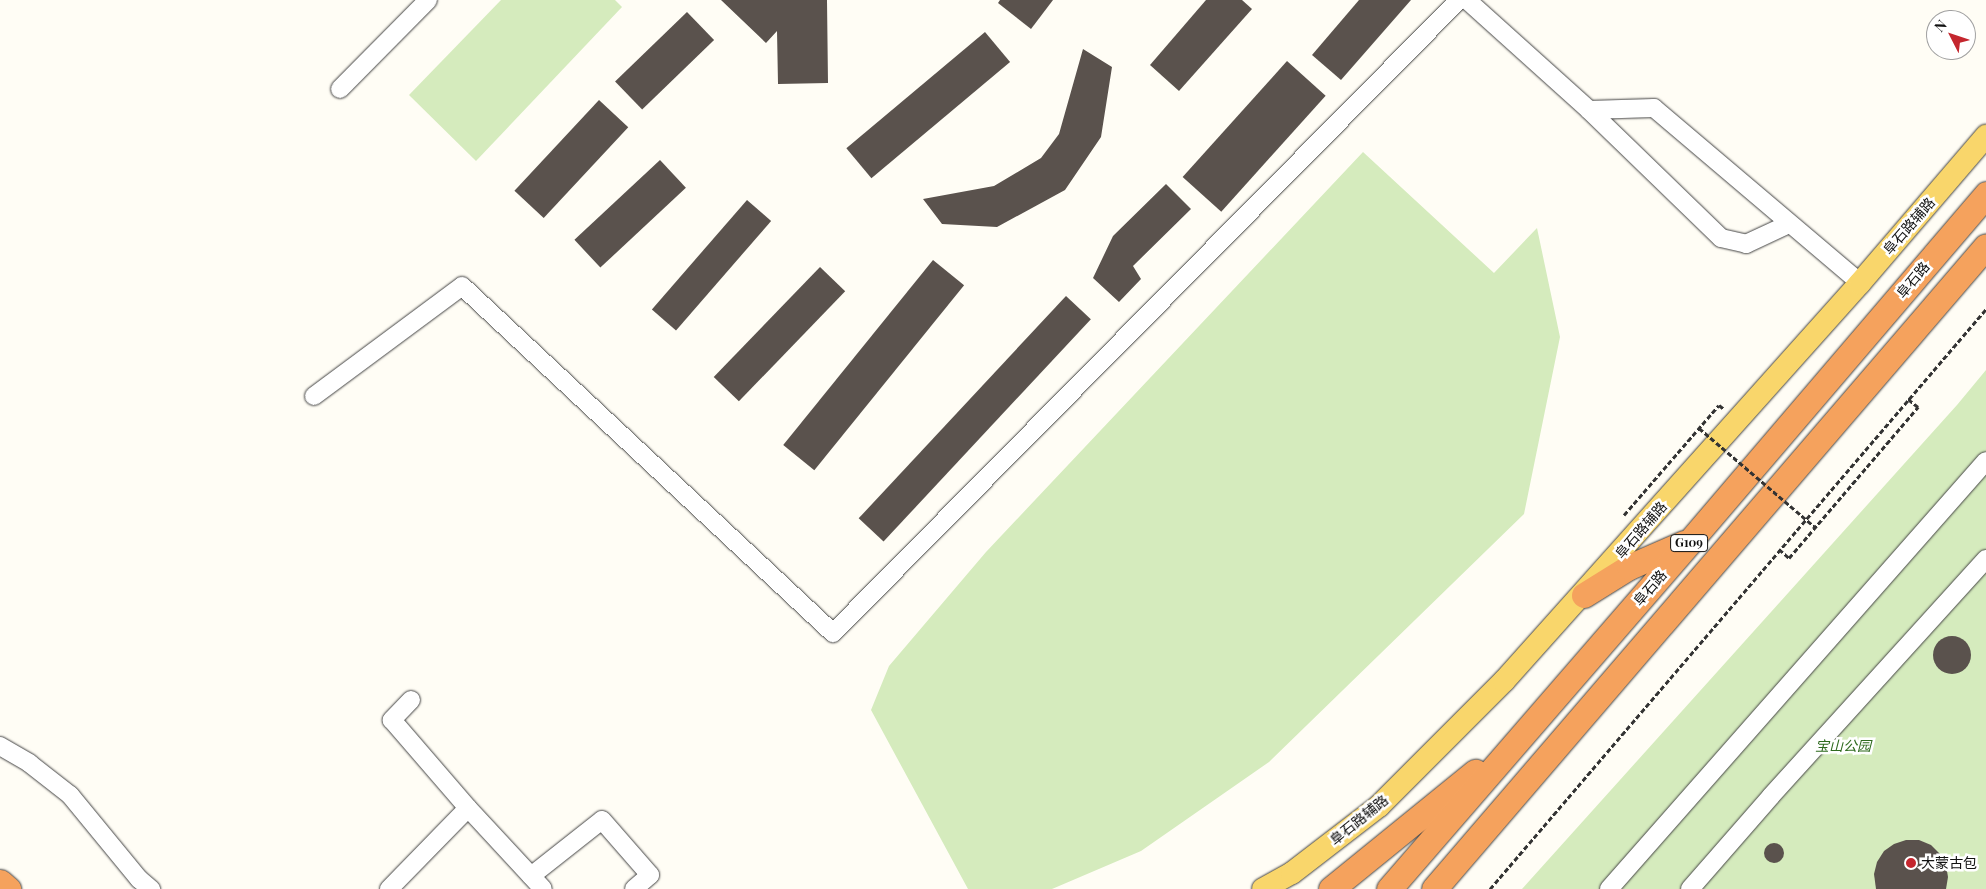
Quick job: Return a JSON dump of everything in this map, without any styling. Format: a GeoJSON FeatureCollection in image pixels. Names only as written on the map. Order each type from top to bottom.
{"type":"FeatureCollection","features":[{"type":"Feature","properties":{"kind":"highway","name":"阜石路"},"geometry":{"type":"LineString","coordinates":[[1389,889],[1691,540],[1986,194]]}},
{"type":"Feature","properties":{"kind":"highway","name":"G109"},"geometry":{"type":"LineString","coordinates":[[1434,889],[1986,246]]}},
{"type":"Feature","properties":{"kind":"highway"},"geometry":{"type":"LineString","coordinates":[[1584,595],[1629,567],[1691,540]]}},
{"type":"Feature","properties":{"kind":"highway"},"geometry":{"type":"LineString","coordinates":[[1331,889],[1529,728]]}},
{"type":"Feature","properties":{"kind":"highway"},"geometry":{"type":"LineString","coordinates":[[1449,889],[1508,803]]}},
{"type":"Feature","properties":{"kind":"highway"},"geometry":{"type":"LineString","coordinates":[[0,882],[8,889]]}},
{"type":"Feature","properties":{"kind":"main road","name":"阜石路辅路"},"geometry":{"type":"LineString","coordinates":[[1263,889],[1292,873],[1379,806],[1504,681],[1584,595],[1860,283],[1986,136]]}},
{"type":"Feature","properties":{"kind":"street"},"geometry":{"type":"LineString","coordinates":[[340,89],[428,0]]}},
{"type":"Feature","properties":{"kind":"street"},"geometry":{"type":"LineString","coordinates":[[314,396],[462,286],[833,634],[1459,0]]}},
{"type":"Feature","properties":{"kind":"street"},"geometry":{"type":"LineString","coordinates":[[1467,0],[1589,110],[1721,238],[1746,244],[1789,224]]}},
{"type":"Feature","properties":{"kind":"street"},"geometry":{"type":"LineString","coordinates":[[1589,110],[1654,108],[1860,283]]}},
{"type":"Feature","properties":{"kind":"street"},"geometry":{"type":"LineString","coordinates":[[1608,889],[1986,461]]}},
{"type":"Feature","properties":{"kind":"street"},"geometry":{"type":"LineString","coordinates":[[1690,889],[1771,796],[1986,559]]}},
{"type":"Feature","properties":{"kind":"street"},"geometry":{"type":"LineString","coordinates":[[411,700],[392,720],[468,808],[537,882],[602,820],[650,875],[634,889]]}},
{"type":"Feature","properties":{"kind":"street"},"geometry":{"type":"LineString","coordinates":[[0,746],[29,763],[70,795],[139,879],[151,889]]}},
{"type":"Feature","properties":{"kind":"street"},"geometry":{"type":"LineString","coordinates":[[389,889],[468,808]]}},
{"type":"Feature","properties":{"kind":"path"},"geometry":{"type":"LineString","coordinates":[[1490,889],[1986,309]]}},
{"type":"Feature","properties":{"kind":"path"},"geometry":{"type":"LineString","coordinates":[[1780,549],[1789,558],[1815,528],[1918,407],[1908,400]]}},
{"type":"Feature","properties":{"kind":"path"},"geometry":{"type":"LineString","coordinates":[[1624,516],[1719,405]]}},
{"type":"Feature","properties":{"kind":"path"},"geometry":{"type":"LineString","coordinates":[[1700,428],[1815,528]]}},
{"type":"Feature","properties":{"kind":"green space"},"geometry":{"type":"Polygon","coordinates":[[[501,0],[615,0],[622,7],[476,161],[409,95],[501,0]]]}},
{"type":"Feature","properties":{"kind":"green space"},"geometry":{"type":"Polygon","coordinates":[[[1363,152],[1494,273],[1537,228],[1560,337],[1524,514],[1269,762],[1141,851],[1052,889],[968,889],[871,710],[889,666],[986,552],[1363,152]]]}},
{"type":"Feature","properties":{"kind":"green space","name":"宝山公园"},"geometry":{"type":"Polygon","coordinates":[[[1986,370],[1986,889],[1522,889],[1957,405],[1986,370]]]}},
{"type":"Feature","properties":{"kind":"building"},"geometry":{"type":"Polygon","coordinates":[[[721,0],[827,0],[828,83],[778,84],[777,31],[766,43],[721,0]]]}},
{"type":"Feature","properties":{"kind":"building"},"geometry":{"type":"Polygon","coordinates":[[[1000,0],[1053,0],[1031,29],[998,3],[1000,0]]]}},
{"type":"Feature","properties":{"kind":"building"},"geometry":{"type":"Polygon","coordinates":[[[1206,0],[1242,0],[1252,9],[1179,91],[1150,65],[1206,0]]]}},
{"type":"Feature","properties":{"kind":"building"},"geometry":{"type":"Polygon","coordinates":[[[1359,0],[1411,0],[1341,80],[1312,55],[1359,0]]]}},
{"type":"Feature","properties":{"kind":"building"},"geometry":{"type":"Polygon","coordinates":[[[687,12],[714,40],[642,110],[615,81],[687,12]]]}},
{"type":"Feature","properties":{"kind":"building"},"geometry":{"type":"Polygon","coordinates":[[[985,32],[1010,62],[871,178],[846,148],[985,32]]]}},
{"type":"Feature","properties":{"kind":"building"},"geometry":{"type":"Polygon","coordinates":[[[1083,49],[1112,67],[1101,137],[1065,190],[997,227],[942,224],[923,199],[994,186],[1041,158],[1059,134],[1083,49]]]}},
{"type":"Feature","properties":{"kind":"building"},"geometry":{"type":"Polygon","coordinates":[[[1287,61],[1326,96],[1221,212],[1183,177],[1287,61]]]}},
{"type":"Feature","properties":{"kind":"building"},"geometry":{"type":"Polygon","coordinates":[[[599,100],[628,127],[544,218],[514,191],[599,100]]]}},
{"type":"Feature","properties":{"kind":"building"},"geometry":{"type":"Polygon","coordinates":[[[660,160],[686,188],[600,268],[574,240],[660,160]]]}},
{"type":"Feature","properties":{"kind":"building"},"geometry":{"type":"Polygon","coordinates":[[[1166,184],[1191,209],[1133,266],[1141,279],[1119,302],[1093,278],[1113,236],[1166,184]]]}},
{"type":"Feature","properties":{"kind":"building"},"geometry":{"type":"Polygon","coordinates":[[[747,200],[771,221],[676,330],[652,309],[747,200]]]}},
{"type":"Feature","properties":{"kind":"building"},"geometry":{"type":"Polygon","coordinates":[[[933,260],[964,285],[814,470],[783,445],[933,260]]]}},
{"type":"Feature","properties":{"kind":"building"},"geometry":{"type":"Polygon","coordinates":[[[820,267],[845,291],[739,401],[714,377],[820,267]]]}},
{"type":"Feature","properties":{"kind":"building"},"geometry":{"type":"Polygon","coordinates":[[[1066,296],[1091,319],[884,542],[859,518],[1066,296]]]}},
{"type":"Feature","properties":{"kind":"building"},"geometry":{"type":"Polygon","coordinates":[[[1952,636],[1959,637],[1965,642],[1970,648],[1970,662],[1965,668],[1959,673],[1952,674],[1945,673],[1939,668],[1934,662],[1933,655],[1934,648],[1939,642],[1945,637],[1952,636]]]}},
{"type":"Feature","properties":{"kind":"building","name":"大蒙古包"},"geometry":{"type":"Polygon","coordinates":[[[1906,840],[1919,840],[1931,845],[1940,854],[1946,865],[1948,877],[1946,889],[1876,889],[1874,874],[1877,862],[1884,851],[1894,844],[1906,840]]]}},
{"type":"Feature","properties":{"kind":"building"},"geometry":{"type":"Polygon","coordinates":[[[1770,843],[1778,843],[1784,849],[1784,857],[1778,863],[1770,863],[1764,857],[1764,849],[1770,843]]]}},
{"type":"Feature","properties":{"kind":"place","name":"大蒙古包"},"geometry":{"type":"Point","coordinates":[1911,863]}}]}
